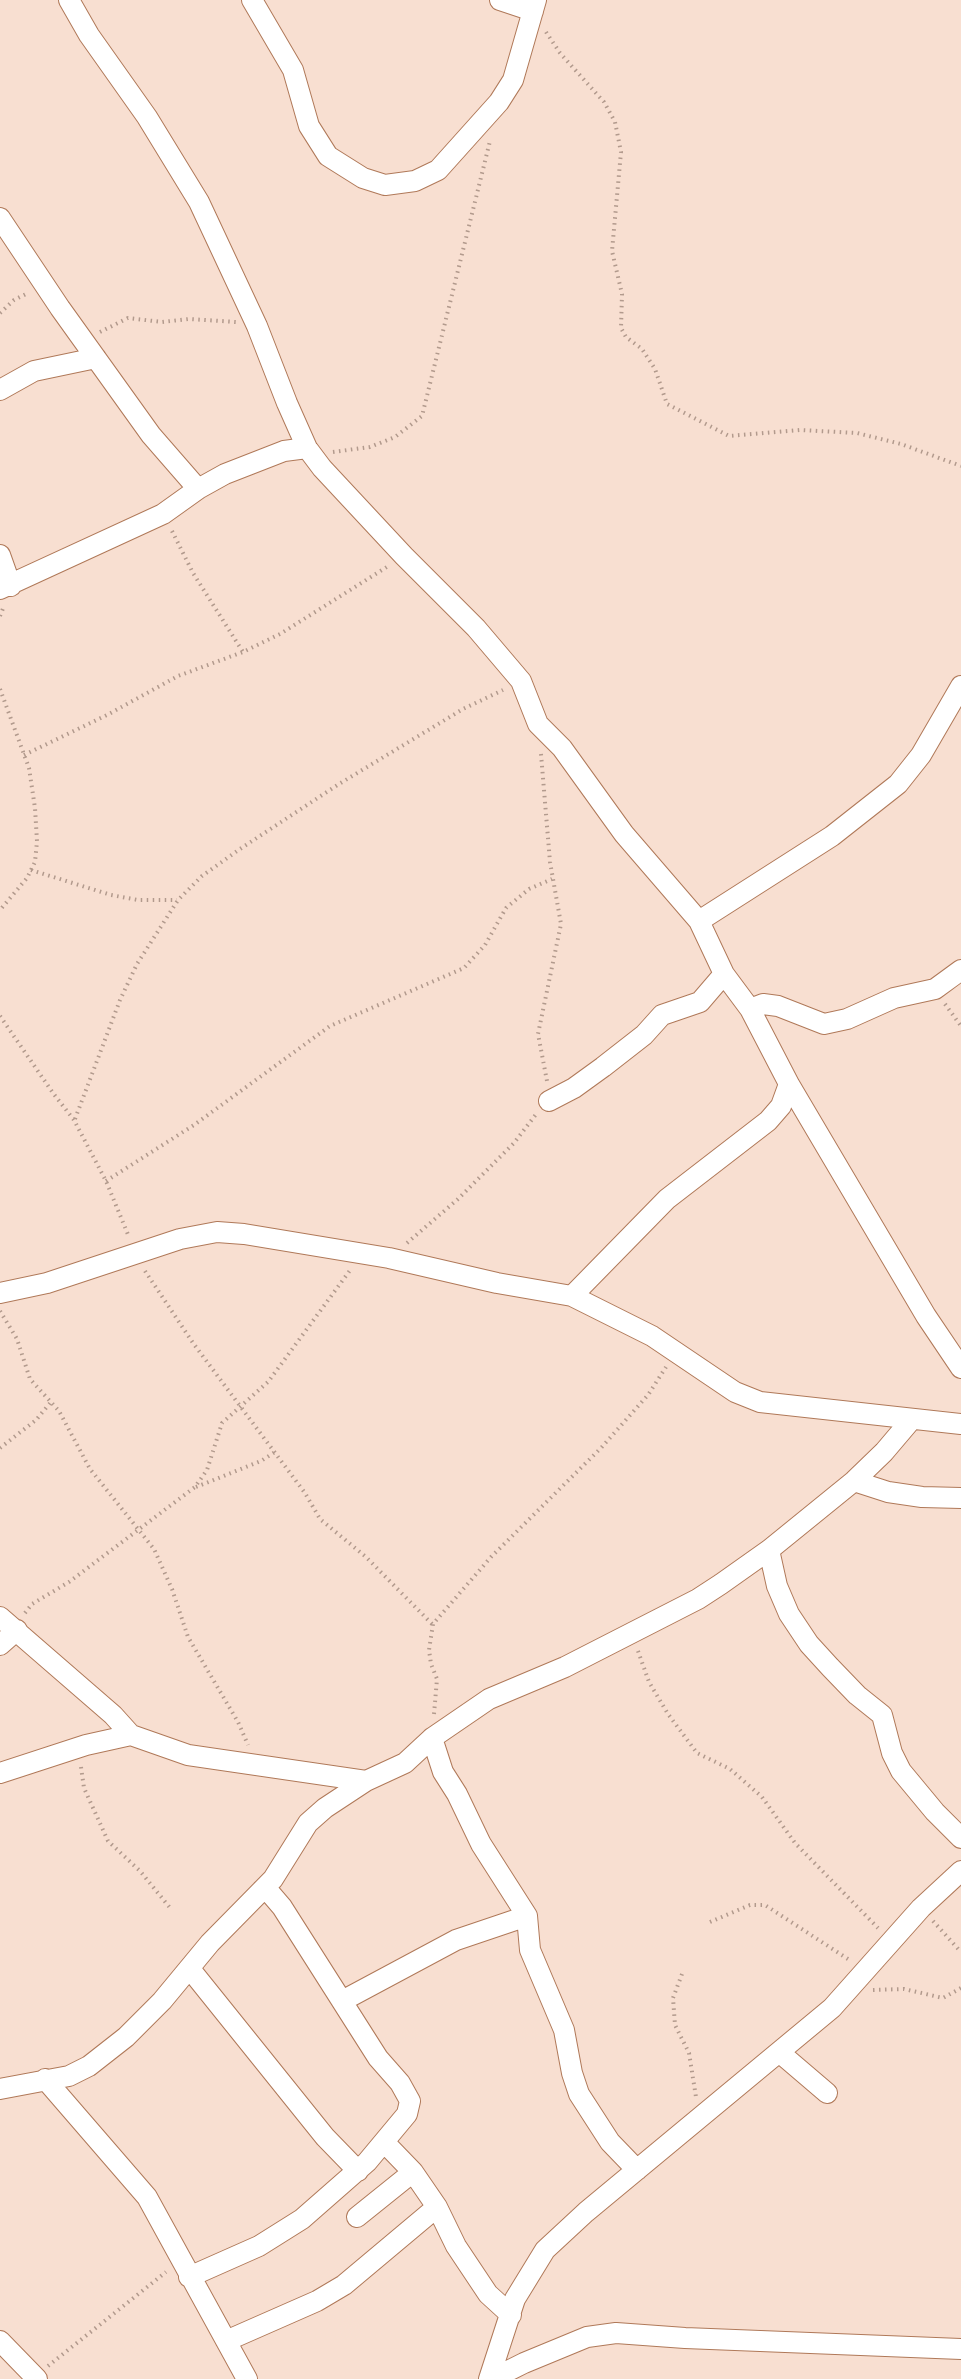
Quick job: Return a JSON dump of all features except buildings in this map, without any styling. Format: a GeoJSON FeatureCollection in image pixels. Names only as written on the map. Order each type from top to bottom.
{"type":"FeatureCollection","features":[{"type":"Feature","properties":{"kind":"street"},"geometry":{"type":"LineString","coordinates":[[69,0],[89,35],[147,117],[199,202],[257,326],[287,404],[307,448],[322,468],[404,556],[476,628],[521,681],[538,724],[562,748],[624,834],[699,921],[724,974],[750,1009],[789,1084],[926,1316],[961,1368]]}},
{"type":"Feature","properties":{"kind":"street"},"geometry":{"type":"LineString","coordinates":[[252,0],[293,70],[309,126],[328,156],[363,178],[385,185],[416,181],[438,170],[499,102],[513,80],[534,5],[500,0]]}},
{"type":"Feature","properties":{"kind":"street"},"geometry":{"type":"LineString","coordinates":[[0,218],[45,286],[151,435],[198,489]]}},
{"type":"Feature","properties":{"kind":"street"},"geometry":{"type":"LineString","coordinates":[[0,390],[33,371],[90,350]]}},
{"type":"Feature","properties":{"kind":"street"},"geometry":{"type":"LineString","coordinates":[[0,555],[6,587],[163,514],[198,489],[259,460],[284,451],[307,448]]}},
{"type":"Feature","properties":{"kind":"street"},"geometry":{"type":"LineString","coordinates":[[699,921],[832,836],[898,784],[921,755],[961,686]]}},
{"type":"Feature","properties":{"kind":"street"},"geometry":{"type":"LineString","coordinates":[[750,1009],[763,1004],[778,1006],[824,1024],[847,1019],[894,998],[935,989],[961,970]]}},
{"type":"Feature","properties":{"kind":"street"},"geometry":{"type":"LineString","coordinates":[[549,1101],[574,1088],[603,1067],[644,1035],[662,1015],[700,1002],[724,974]]}},
{"type":"Feature","properties":{"kind":"street"},"geometry":{"type":"LineString","coordinates":[[572,1296],[667,1199],[768,1121],[781,1106],[789,1084]]}},
{"type":"Feature","properties":{"kind":"street"},"geometry":{"type":"LineString","coordinates":[[0,1293],[47,1283],[180,1239],[217,1232],[388,1258],[497,1283],[572,1296],[677,1352],[735,1392],[760,1402],[961,1424]]}},
{"type":"Feature","properties":{"kind":"street"},"geometry":{"type":"LineString","coordinates":[[0,2089],[69,2076],[89,2066],[142,2022],[190,1970],[210,1943],[273,1879],[308,1823],[325,1808],[366,1780],[405,1763],[432,1738],[489,1699],[565,1667],[631,1631],[698,1599],[769,1550],[854,1481],[884,1452],[912,1419]]}},
{"type":"Feature","properties":{"kind":"street"},"geometry":{"type":"LineString","coordinates":[[854,1481],[888,1492],[922,1497],[961,1498]]}},
{"type":"Feature","properties":{"kind":"street"},"geometry":{"type":"LineString","coordinates":[[769,1550],[777,1586],[789,1614],[830,1667],[857,1695],[882,1715],[892,1753],[902,1771],[935,1812],[961,1838]]}},
{"type":"Feature","properties":{"kind":"street"},"geometry":{"type":"LineString","coordinates":[[0,1617],[113,1715],[131,1735],[188,1755],[366,1780]]}},
{"type":"Feature","properties":{"kind":"street"},"geometry":{"type":"LineString","coordinates":[[0,1645],[17,1630]]}},
{"type":"Feature","properties":{"kind":"street"},"geometry":{"type":"LineString","coordinates":[[0,1773],[86,1745],[131,1735]]}},
{"type":"Feature","properties":{"kind":"street"},"geometry":{"type":"LineString","coordinates":[[432,1738],[443,1772],[457,1794],[486,1853],[526,1916],[530,1950],[564,2030],[572,2073],[579,2094],[610,2142],[637,2170]]}},
{"type":"Feature","properties":{"kind":"street"},"geometry":{"type":"LineString","coordinates":[[490,2379],[515,2299],[545,2250],[586,2212],[700,2120],[847,1994],[921,1908],[961,1871]]}},
{"type":"Feature","properties":{"kind":"street"},"geometry":{"type":"LineString","coordinates":[[189,2277],[259,2246],[302,2218],[358,2171],[408,2114],[410,2102],[400,2083],[378,2058],[282,1906],[270,1893],[262,1890]]}},
{"type":"Feature","properties":{"kind":"street"},"geometry":{"type":"LineString","coordinates":[[342,2001],[456,1940],[526,1916]]}},
{"type":"Feature","properties":{"kind":"street"},"geometry":{"type":"LineString","coordinates":[[190,1970],[324,2137],[358,2171]]}},
{"type":"Feature","properties":{"kind":"street"},"geometry":{"type":"LineString","coordinates":[[779,2052],[827,2093]]}},
{"type":"Feature","properties":{"kind":"street"},"geometry":{"type":"LineString","coordinates":[[45,2079],[147,2197],[247,2379]]}},
{"type":"Feature","properties":{"kind":"street"},"geometry":{"type":"LineString","coordinates":[[384,2142],[413,2172],[437,2207],[456,2246],[488,2294],[511,2315]]}},
{"type":"Feature","properties":{"kind":"street"},"geometry":{"type":"LineString","coordinates":[[357,2217],[413,2172]]}},
{"type":"Feature","properties":{"kind":"street"},"geometry":{"type":"LineString","coordinates":[[226,2341],[317,2301],[344,2285],[437,2207]]}},
{"type":"Feature","properties":{"kind":"street"},"geometry":{"type":"LineString","coordinates":[[490,2379],[587,2337],[616,2333],[684,2338],[961,2349]]}},
{"type":"Feature","properties":{"kind":"street"},"geometry":{"type":"LineString","coordinates":[[0,2341],[34,2376]]}},
{"type":"Feature","properties":{"kind":"path"},"geometry":{"type":"LineString","coordinates":[[534,5],[560,54],[598,93],[615,122],[621,152],[612,251],[622,294],[621,328],[626,338],[642,349],[655,369],[667,405],[729,436],[800,430],[856,433],[901,444],[961,466]]}},
{"type":"Feature","properties":{"kind":"path"},"geometry":{"type":"LineString","coordinates":[[307,448],[337,453],[370,447],[395,437],[422,416],[492,135]]}},
{"type":"Feature","properties":{"kind":"path"},"geometry":{"type":"LineString","coordinates":[[0,313],[14,300],[45,286]]}},
{"type":"Feature","properties":{"kind":"path"},"geometry":{"type":"LineString","coordinates":[[90,350],[108,326],[128,318],[162,322],[208,320],[257,326]]}},
{"type":"Feature","properties":{"kind":"path"},"geometry":{"type":"LineString","coordinates":[[163,514],[193,573],[243,652]]}},
{"type":"Feature","properties":{"kind":"path"},"geometry":{"type":"LineString","coordinates":[[24,755],[107,715],[178,676],[243,652],[280,634],[404,556]]}},
{"type":"Feature","properties":{"kind":"path"},"geometry":{"type":"LineString","coordinates":[[75,1120],[120,1000],[137,964],[178,900],[202,876],[339,784],[463,709],[521,681]]}},
{"type":"Feature","properties":{"kind":"path"},"geometry":{"type":"LineString","coordinates":[[0,689],[24,755],[35,808],[37,841],[35,862],[31,870],[0,910]]}},
{"type":"Feature","properties":{"kind":"path"},"geometry":{"type":"LineString","coordinates":[[388,1258],[458,1199],[514,1143],[549,1101],[538,1034],[560,938],[561,924],[552,879],[538,724]]}},
{"type":"Feature","properties":{"kind":"path"},"geometry":{"type":"LineString","coordinates":[[31,870],[111,895],[138,900],[178,900]]}},
{"type":"Feature","properties":{"kind":"path"},"geometry":{"type":"LineString","coordinates":[[106,1181],[194,1125],[330,1026],[464,968],[485,945],[506,908],[529,890],[552,879]]}},
{"type":"Feature","properties":{"kind":"path"},"geometry":{"type":"LineString","coordinates":[[935,989],[961,1026]]}},
{"type":"Feature","properties":{"kind":"path"},"geometry":{"type":"LineString","coordinates":[[0,1016],[52,1093],[75,1120],[106,1181],[135,1255],[239,1406],[275,1452],[320,1519],[366,1557],[433,1625]]}},
{"type":"Feature","properties":{"kind":"path"},"geometry":{"type":"LineString","coordinates":[[195,1487],[207,1470],[222,1423],[267,1382],[363,1254]]}},
{"type":"Feature","properties":{"kind":"path"},"geometry":{"type":"LineString","coordinates":[[0,1310],[17,1339],[30,1379],[59,1411],[90,1469],[139,1527],[154,1549],[165,1572],[188,1637],[238,1722],[257,1765]]}},
{"type":"Feature","properties":{"kind":"path"},"geometry":{"type":"LineString","coordinates":[[432,1738],[431,1725],[437,1706],[437,1679],[429,1650],[433,1625],[491,1557],[608,1439],[648,1395],[677,1352]]}},
{"type":"Feature","properties":{"kind":"path"},"geometry":{"type":"LineString","coordinates":[[0,1448],[36,1420],[51,1402]]}},
{"type":"Feature","properties":{"kind":"path"},"geometry":{"type":"LineString","coordinates":[[17,1630],[32,1604],[69,1582],[195,1487],[261,1461],[275,1452]]}},
{"type":"Feature","properties":{"kind":"path"},"geometry":{"type":"LineString","coordinates":[[631,1631],[649,1682],[668,1714],[697,1753],[730,1769],[762,1797],[795,1843],[891,1942]]}},
{"type":"Feature","properties":{"kind":"path"},"geometry":{"type":"LineString","coordinates":[[86,1745],[81,1776],[101,1829],[114,1847],[140,1871],[171,1909]]}},
{"type":"Feature","properties":{"kind":"path"},"geometry":{"type":"LineString","coordinates":[[710,1922],[750,1905],[765,1905],[866,1971]]}},
{"type":"Feature","properties":{"kind":"path"},"geometry":{"type":"LineString","coordinates":[[921,1908],[961,1952]]}},
{"type":"Feature","properties":{"kind":"path"},"geometry":{"type":"LineString","coordinates":[[682,1974],[673,1998],[675,2025],[689,2053],[700,2120]]}},
{"type":"Feature","properties":{"kind":"path"},"geometry":{"type":"LineString","coordinates":[[847,1994],[893,1988],[944,1998],[961,1988]]}},
{"type":"Feature","properties":{"kind":"path"},"geometry":{"type":"LineString","coordinates":[[34,2376],[46,2369],[73,2344],[139,2296],[182,2258]]}}]}
